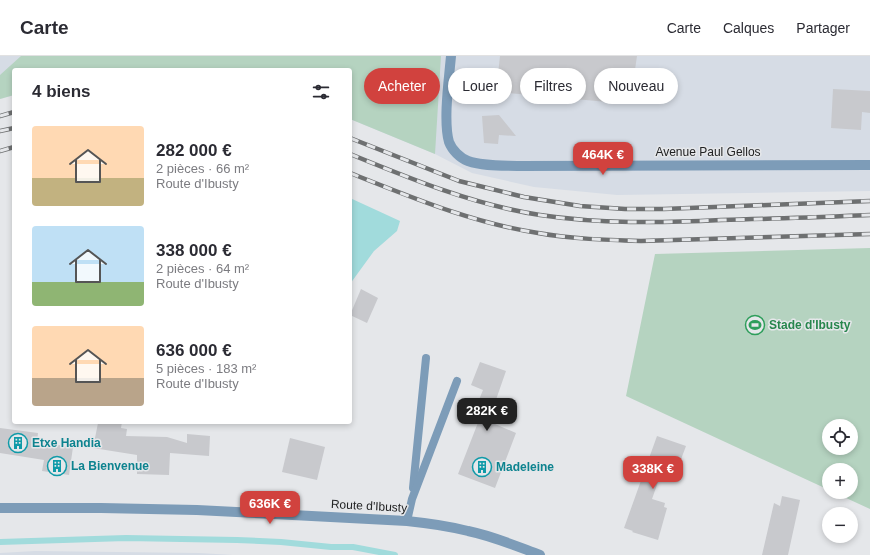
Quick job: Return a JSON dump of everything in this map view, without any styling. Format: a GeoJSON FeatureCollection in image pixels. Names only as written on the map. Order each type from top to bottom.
{"type":"FeatureCollection","features":[{"type":"Feature","properties":{"kind":"street","name":"Avenue Paul Gellos"},"geometry":{"type":"LineString","coordinates":[[451,56],[446,127],[449,143],[455,153],[468,161],[487,165],[523,166],[870,165]]}},
{"type":"Feature","properties":{"kind":"street","name":"Route d'Ibusty"},"geometry":{"type":"LineString","coordinates":[[0,508],[197,510],[407,521],[469,531],[515,545],[540,555]]}},
{"type":"Feature","properties":{"kind":"lane"},"geometry":{"type":"LineString","coordinates":[[407,521],[412,499],[426,358]]}},
{"type":"Feature","properties":{"kind":"lane"},"geometry":{"type":"LineString","coordinates":[[412,499],[457,381]]}},
{"type":"Feature","properties":{"kind":"shaded area"},"geometry":{"type":"Polygon","coordinates":[[[0,56],[870,56],[870,191],[617,195],[534,187],[472,173],[435,154],[352,120],[352,68],[12,68],[12,96],[0,99],[0,56]]]}},
{"type":"Feature","properties":{"kind":"shaded area"},"geometry":{"type":"Polygon","coordinates":[[[35,551],[199,553],[233,555],[0,555],[0,553],[35,551]]]}},
{"type":"Feature","properties":{"kind":"green space"},"geometry":{"type":"Polygon","coordinates":[[[21,56],[441,56],[440,72],[440,68],[364,68],[364,104],[438,104],[435,154],[352,120],[352,68],[12,68],[12,96],[0,99],[0,75],[21,56]]]}},
{"type":"Feature","properties":{"kind":"green space","name":"Stade d'Ibusty"},"geometry":{"type":"Polygon","coordinates":[[[870,248],[870,509],[848,499],[858,499],[858,463],[822,463],[822,487],[626,396],[655,254],[870,248]]]}},
{"type":"Feature","properties":{"kind":"water"},"geometry":{"type":"Polygon","coordinates":[[[352,199],[400,221],[397,231],[374,251],[352,281],[352,199]]]}},
{"type":"Feature","properties":{"kind":"building"},"geometry":{"type":"Polygon","coordinates":[[[500,56],[637,56],[635,68],[594,68],[594,101],[586,100],[586,68],[520,68],[520,94],[512,93],[512,68],[499,68],[500,56]]]}},
{"type":"Feature","properties":{"kind":"building"},"geometry":{"type":"Polygon","coordinates":[[[833,89],[870,91],[870,113],[862,112],[861,130],[831,128],[833,89]]]}},
{"type":"Feature","properties":{"kind":"building"},"geometry":{"type":"Polygon","coordinates":[[[499,115],[516,136],[499,135],[498,144],[484,143],[482,116],[499,115]]]}},
{"type":"Feature","properties":{"kind":"building"},"geometry":{"type":"Polygon","coordinates":[[[361,289],[378,298],[367,323],[352,316],[352,310],[361,289]]]}},
{"type":"Feature","properties":{"kind":"building"},"geometry":{"type":"Polygon","coordinates":[[[480,362],[506,371],[491,414],[499,417],[495,424],[516,433],[495,488],[458,474],[479,420],[472,417],[483,390],[471,385],[480,362]]]}},
{"type":"Feature","properties":{"kind":"building"},"geometry":{"type":"Polygon","coordinates":[[[98,424],[122,424],[121,428],[127,429],[126,436],[167,437],[187,443],[187,434],[210,436],[209,456],[170,453],[169,475],[137,474],[137,455],[93,448],[98,424]]]}},
{"type":"Feature","properties":{"kind":"building"},"geometry":{"type":"Polygon","coordinates":[[[0,428],[38,433],[37,442],[73,447],[69,475],[42,471],[44,460],[0,453],[0,428]]]}},
{"type":"Feature","properties":{"kind":"building"},"geometry":{"type":"Polygon","coordinates":[[[657,436],[686,446],[677,470],[664,465],[652,499],[665,503],[664,507],[667,508],[658,540],[624,528],[657,436]]]}},
{"type":"Feature","properties":{"kind":"building"},"geometry":{"type":"Polygon","coordinates":[[[290,438],[325,447],[317,480],[282,472],[290,438]]]}},
{"type":"Feature","properties":{"kind":"building"},"geometry":{"type":"Polygon","coordinates":[[[782,496],[800,500],[788,555],[762,555],[774,503],[780,506],[782,496]]]}},
{"type":"Feature","properties":{"kind":"waterway"},"geometry":{"type":"LineString","coordinates":[[0,542],[126,538],[237,540],[281,542],[331,547],[353,547],[395,555]]}},
{"type":"Feature","properties":{"kind":"railway"},"geometry":{"type":"LineString","coordinates":[[0,116],[12,113]]}},
{"type":"Feature","properties":{"kind":"railway"},"geometry":{"type":"LineString","coordinates":[[0,131],[12,128]]}},
{"type":"Feature","properties":{"kind":"railway"},"geometry":{"type":"LineString","coordinates":[[352,139],[459,181],[524,197],[580,206],[625,209],[664,209],[870,201]]}},
{"type":"Feature","properties":{"kind":"railway"},"geometry":{"type":"LineString","coordinates":[[0,151],[12,148]]}},
{"type":"Feature","properties":{"kind":"railway"},"geometry":{"type":"LineString","coordinates":[[352,155],[420,182],[467,198],[515,211],[563,218],[608,221],[676,222],[870,215]]}},
{"type":"Feature","properties":{"kind":"railway"},"geometry":{"type":"LineString","coordinates":[[352,174],[419,200],[489,223],[513,229],[564,237],[641,241],[870,234]]}},
{"type":"Feature","properties":{"kind":"place","name":"Stade d'Ibusty"},"geometry":{"type":"Point","coordinates":[755,325]}},
{"type":"Feature","properties":{"kind":"place","name":"Etxe Handia"},"geometry":{"type":"Point","coordinates":[18,443]}},
{"type":"Feature","properties":{"kind":"place","name":"La Bienvenue"},"geometry":{"type":"Point","coordinates":[57,466]}},
{"type":"Feature","properties":{"kind":"place","name":"Madeleine"},"geometry":{"type":"Point","coordinates":[482,467]}}]}
